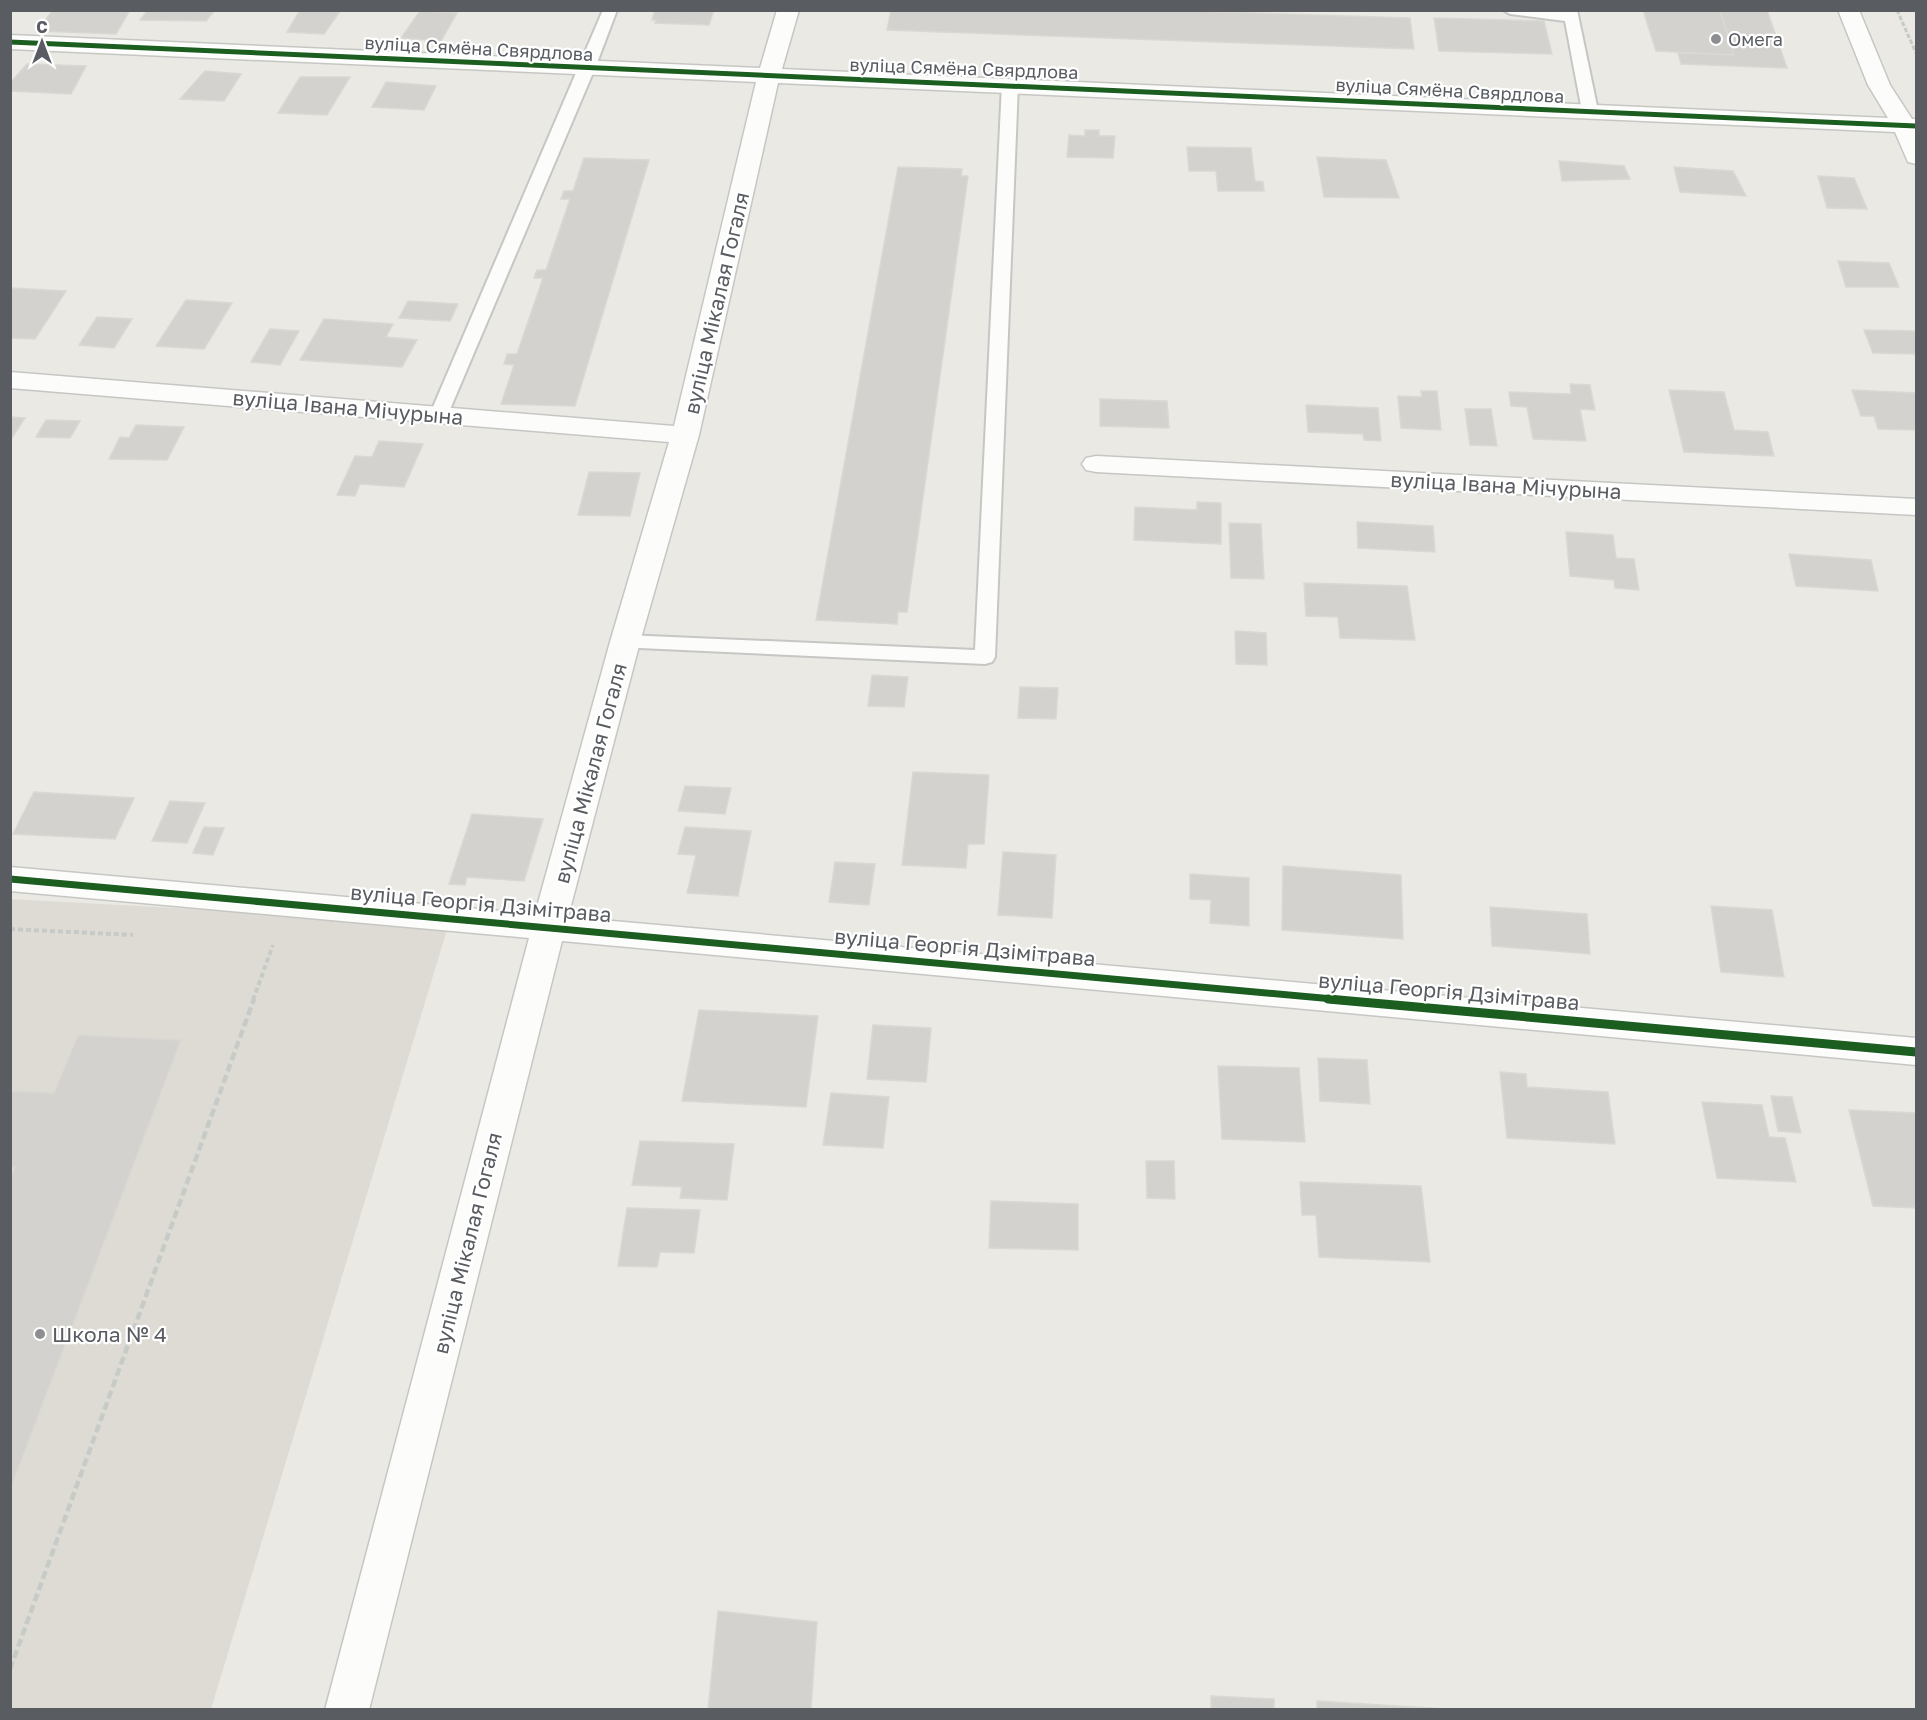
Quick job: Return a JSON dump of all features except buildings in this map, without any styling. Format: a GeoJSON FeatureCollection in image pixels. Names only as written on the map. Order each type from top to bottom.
{"type":"FeatureCollection","features":[{"type":"Feature","properties":{"kind":"street","name":"вуліца Мікалая Гогаля"},"geometry":{"type":"LineString","coordinates":[[347,1710],[549,927],[625,642],[685,435],[769,75],[788,10]]}},
{"type":"Feature","properties":{"kind":"street"},"geometry":{"type":"LineString","coordinates":[[1848,10],[1879,85],[1910,126],[1917,157]]}},
{"type":"Feature","properties":{"kind":"street","name":"вуліца Сямёна Свярдлова"},"geometry":{"type":"LineString","coordinates":[[10,42],[1010,84],[1910,126]]}},
{"type":"Feature","properties":{"kind":"street","name":"вуліца Івана Мічурына"},"geometry":{"type":"LineString","coordinates":[[10,380],[685,435]]}},
{"type":"Feature","properties":{"kind":"street","name":"вуліца Івана Мічурына"},"geometry":{"type":"LineString","coordinates":[[1096,464],[1917,507]]}},
{"type":"Feature","properties":{"kind":"street","name":"вуліца Георгія Дзімітрава"},"geometry":{"type":"LineString","coordinates":[[10,879],[1917,1052]]}},
{"type":"Feature","properties":{"kind":"lane"},"geometry":{"type":"LineString","coordinates":[[439,414],[610,10]]}},
{"type":"Feature","properties":{"kind":"lane"},"geometry":{"type":"LineString","coordinates":[[1510,10],[1571,14],[1590,111]]}},
{"type":"Feature","properties":{"kind":"lane"},"geometry":{"type":"LineString","coordinates":[[625,642],[985,657],[1010,84]]}},
{"type":"Feature","properties":{"kind":"path"},"geometry":{"type":"LineString","coordinates":[[1896,10],[1917,53]]}},
{"type":"Feature","properties":{"kind":"path"},"geometry":{"type":"LineString","coordinates":[[10,1669],[274,942]]}},
{"type":"Feature","properties":{"kind":"shaded area"},"geometry":{"type":"Polygon","coordinates":[[[10,899],[449,923],[211,1709],[11,1709],[10,899]]]}},
{"type":"Feature","properties":{"kind":"cycle path"},"geometry":{"type":"LineString","coordinates":[[10,42],[1916,126]]}},
{"type":"Feature","properties":{"kind":"cycle path"},"geometry":{"type":"LineString","coordinates":[[10,879],[1916,1052]]}},
{"type":"Feature","properties":{"kind":"place","name":"Омега"},"geometry":{"type":"Point","coordinates":[1716,39]}},
{"type":"Feature","properties":{"kind":"place","name":"Школа № 4"},"geometry":{"type":"Point","coordinates":[40,1334]}}]}
